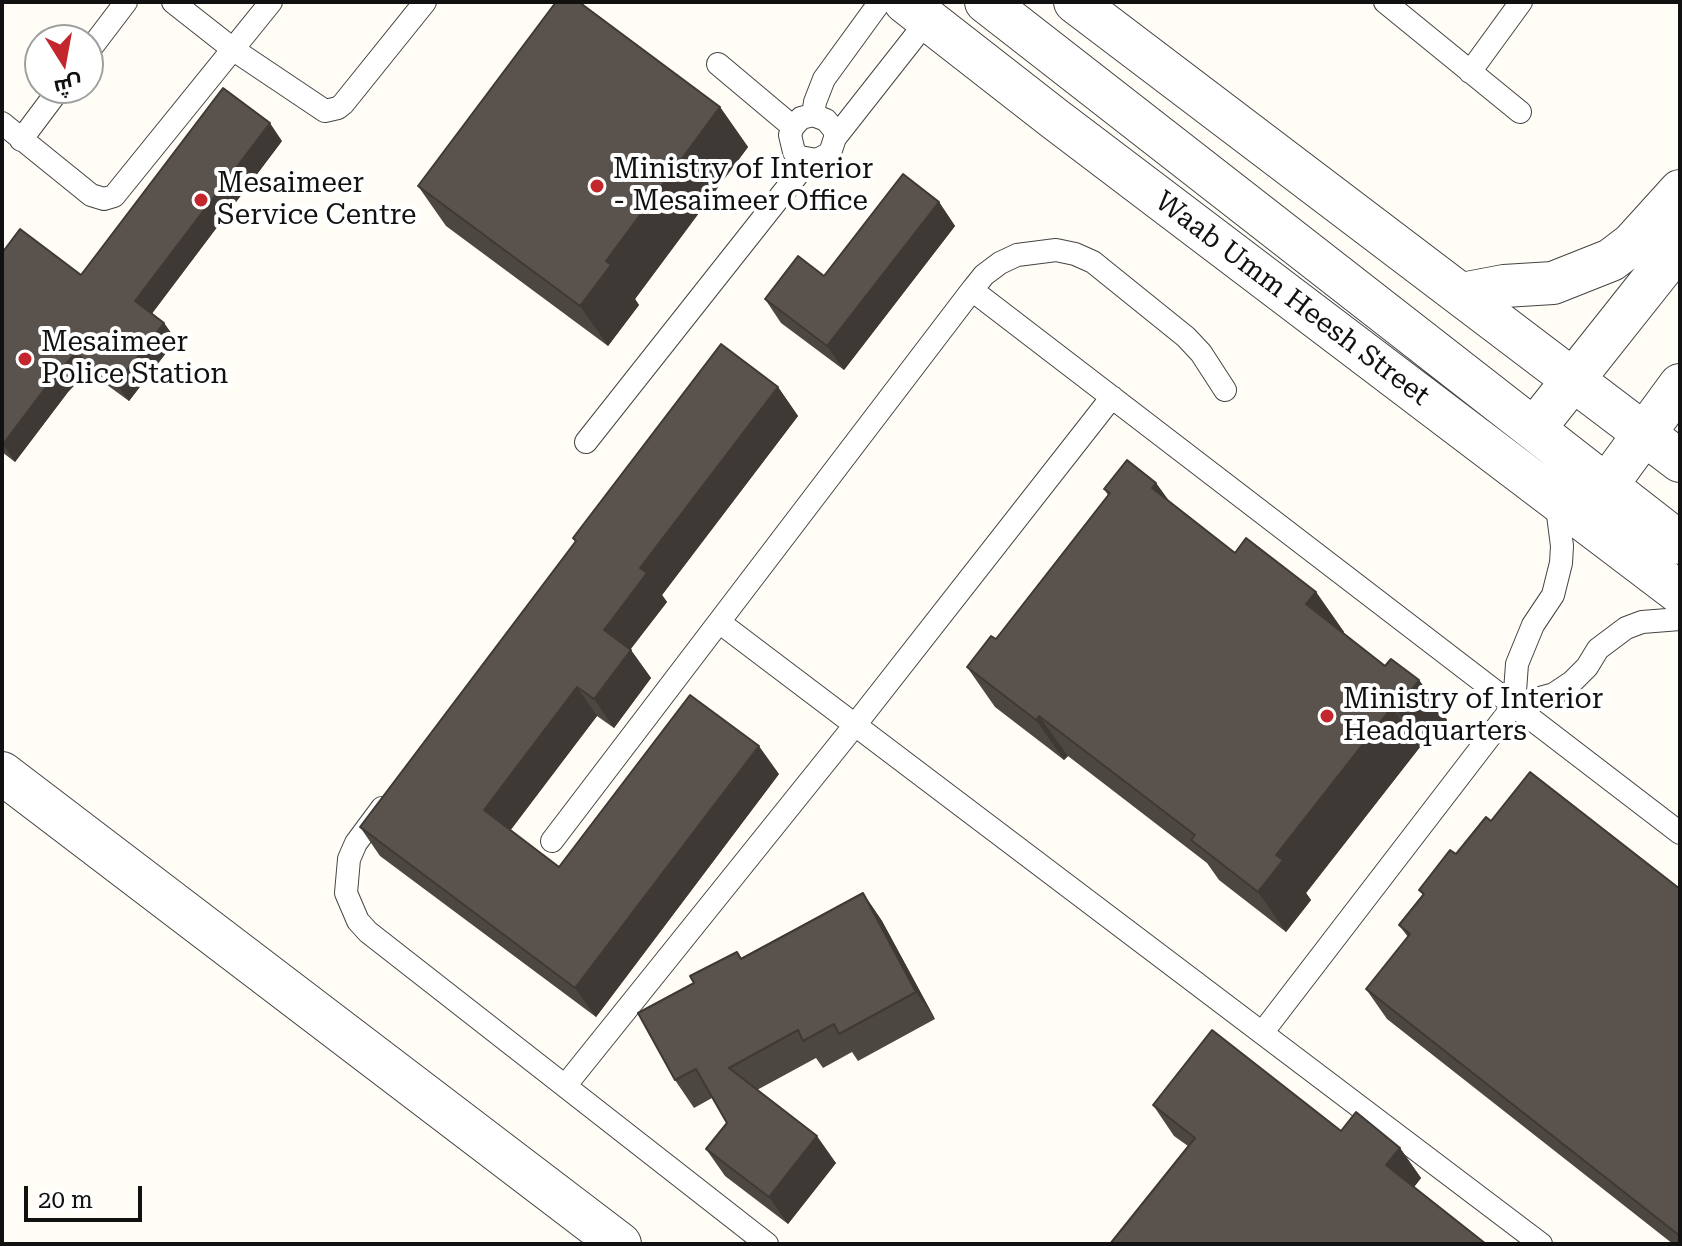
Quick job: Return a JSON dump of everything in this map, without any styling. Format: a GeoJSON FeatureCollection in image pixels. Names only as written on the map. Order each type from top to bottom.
{"type":"FeatureCollection","features":[{"type":"Feature","properties":{"kind":"street","name":"Waab Umm Heesh Street"},"geometry":{"type":"LineString","coordinates":[[986,2],[1680,543]]}},
{"type":"Feature","properties":{"kind":"street"},"geometry":{"type":"LineString","coordinates":[[1075,2],[1107,16],[1680,461]]}},
{"type":"Feature","properties":{"kind":"street","name":"Waab Umm Heesh Street"},"geometry":{"type":"LineString","coordinates":[[916,12],[1680,593]]}},
{"type":"Feature","properties":{"kind":"street"},"geometry":{"type":"LineString","coordinates":[[1055,119],[1135,116]]}},
{"type":"Feature","properties":{"kind":"street"},"geometry":{"type":"LineString","coordinates":[[1462,294],[1504,286],[1553,283],[1611,260],[1632,244],[1680,191]]}},
{"type":"Feature","properties":{"kind":"street"},"geometry":{"type":"LineString","coordinates":[[1534,429],[1680,245]]}},
{"type":"Feature","properties":{"kind":"street"},"geometry":{"type":"LineString","coordinates":[[1606,486],[1680,385]]}},
{"type":"Feature","properties":{"kind":"street"},"geometry":{"type":"LineString","coordinates":[[2,773],[620,1244]]}},
{"type":"Feature","properties":{"kind":"lane"},"geometry":{"type":"LineString","coordinates":[[104,31],[126,2]]}},
{"type":"Feature","properties":{"kind":"lane"},"geometry":{"type":"LineString","coordinates":[[173,2],[234,50],[319,108],[332,110],[343,104],[425,2]]}},
{"type":"Feature","properties":{"kind":"lane"},"geometry":{"type":"LineString","coordinates":[[2,123],[91,195],[104,199],[114,196],[271,2]]}},
{"type":"Feature","properties":{"kind":"lane"},"geometry":{"type":"LineString","coordinates":[[813,115],[819,88],[830,69],[880,2]]}},
{"type":"Feature","properties":{"kind":"lane"},"geometry":{"type":"LineString","coordinates":[[1385,2],[1520,112]]}},
{"type":"Feature","properties":{"kind":"lane"},"geometry":{"type":"LineString","coordinates":[[1470,72],[1521,2]]}},
{"type":"Feature","properties":{"kind":"lane"},"geometry":{"type":"LineString","coordinates":[[835,138],[835,131],[826,120],[813,115],[801,118],[790,135],[794,152],[809,160],[817,160],[830,153],[835,138],[916,12]]}},
{"type":"Feature","properties":{"kind":"lane"},"geometry":{"type":"LineString","coordinates":[[718,64],[793,127]]}},
{"type":"Feature","properties":{"kind":"lane"},"geometry":{"type":"LineString","coordinates":[[21,140],[48,104]]}},
{"type":"Feature","properties":{"kind":"lane"},"geometry":{"type":"LineString","coordinates":[[586,442],[809,160]]}},
{"type":"Feature","properties":{"kind":"lane"},"geometry":{"type":"LineString","coordinates":[[552,841],[984,275],[1017,255],[1056,250],[1075,254],[1106,270],[1186,337],[1201,353],[1225,390]]}},
{"type":"Feature","properties":{"kind":"lane"},"geometry":{"type":"LineString","coordinates":[[972,290],[1680,833]]}},
{"type":"Feature","properties":{"kind":"lane"},"geometry":{"type":"LineString","coordinates":[[565,1086],[855,725],[1112,397]]}},
{"type":"Feature","properties":{"kind":"lane"},"geometry":{"type":"LineString","coordinates":[[1262,1033],[1514,705],[1517,664],[1533,625],[1553,595],[1561,563],[1556,499]]}},
{"type":"Feature","properties":{"kind":"lane"},"geometry":{"type":"LineString","coordinates":[[1514,705],[1534,702],[1572,682],[1587,667],[1598,649],[1626,628],[1642,622],[1680,619]]}},
{"type":"Feature","properties":{"kind":"lane"},"geometry":{"type":"LineString","coordinates":[[719,622],[1541,1244]]}},
{"type":"Feature","properties":{"kind":"lane"},"geometry":{"type":"LineString","coordinates":[[394,792],[356,843],[349,859],[346,893],[358,921],[368,932],[767,1244]]}},
{"type":"Feature","properties":{"kind":"building","name":"Ministry of Interior - Mesaimeer Office"},"geometry":{"type":"Polygon","coordinates":[[[556,2],[579,2],[720,107],[606,261],[611,265],[580,306],[418,186],[556,2]]]}},
{"type":"Feature","properties":{"kind":"building"},"geometry":{"type":"Polygon","coordinates":[[[223,88],[270,123],[135,301],[164,323],[116,384],[76,353],[56,374],[3,444],[2,253],[20,229],[81,275],[223,88]]]}},
{"type":"Feature","properties":{"kind":"building"},"geometry":{"type":"Polygon","coordinates":[[[903,174],[939,202],[827,346],[765,299],[798,256],[824,276],[903,174]]]}},
{"type":"Feature","properties":{"kind":"building"},"geometry":{"type":"Polygon","coordinates":[[[721,344],[778,387],[640,568],[647,573],[604,630],[631,650],[594,699],[577,687],[484,810],[559,867],[690,695],[759,746],[575,988],[360,827],[576,541],[573,538],[721,344]]]}},
{"type":"Feature","properties":{"kind":"building","name":"Ministry of Interior Headquarters"},"geometry":{"type":"Polygon","coordinates":[[[1127,460],[1156,483],[1152,488],[1235,553],[1246,538],[1316,592],[1306,604],[1385,666],[1391,659],[1419,680],[1396,710],[1392,707],[1276,855],[1283,860],[1258,892],[1191,840],[1195,835],[1039,716],[1036,720],[967,667],[991,636],[996,639],[1110,493],[1104,489],[1127,460]]]}},
{"type":"Feature","properties":{"kind":"building"},"geometry":{"type":"Polygon","coordinates":[[[1530,772],[1680,889],[1680,1236],[1366,989],[1410,934],[1399,925],[1424,894],[1419,890],[1450,850],[1456,854],[1486,817],[1491,821],[1530,772]]]}},
{"type":"Feature","properties":{"kind":"building"},"geometry":{"type":"Polygon","coordinates":[[[863,893],[916,992],[839,1034],[834,1024],[803,1041],[798,1030],[729,1068],[817,1136],[769,1197],[706,1149],[727,1123],[696,1069],[675,1080],[638,1013],[694,983],[690,976],[737,952],[741,959],[863,893]]]}},
{"type":"Feature","properties":{"kind":"building"},"geometry":{"type":"Polygon","coordinates":[[[1212,1030],[1341,1131],[1356,1112],[1400,1148],[1386,1165],[1486,1244],[1110,1244],[1195,1138],[1153,1105],[1212,1030]]]}},
{"type":"Feature","properties":{"kind":"place","name":"Ministry of Interior - Mesaimeer Office"},"geometry":{"type":"Point","coordinates":[597,186]}},
{"type":"Feature","properties":{"kind":"place","name":"Mesaimeer Service Centre"},"geometry":{"type":"Point","coordinates":[201,200]}},
{"type":"Feature","properties":{"kind":"place","name":"Mesaimeer Police Station"},"geometry":{"type":"Point","coordinates":[25,359]}},
{"type":"Feature","properties":{"kind":"place","name":"Ministry of Interior Headquarters"},"geometry":{"type":"Point","coordinates":[1327,716]}}]}
